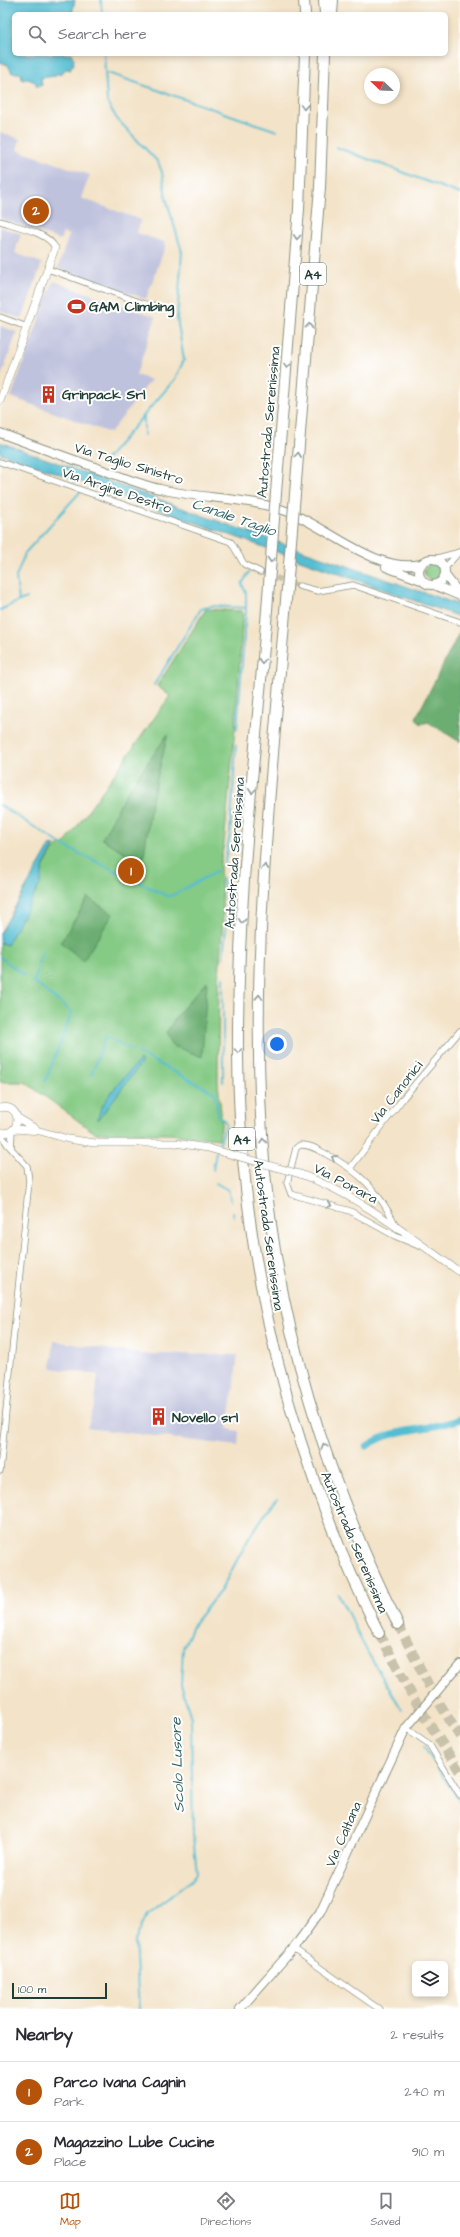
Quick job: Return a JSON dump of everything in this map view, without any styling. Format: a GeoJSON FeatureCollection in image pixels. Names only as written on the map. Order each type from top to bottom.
{"type":"FeatureCollection","features":[{"type":"Feature","properties":{"kind":"highway"},"geometry":{"type":"LineString","coordinates":[[299,0],[299,12]]}},
{"type":"Feature","properties":{"kind":"highway"},"geometry":{"type":"LineString","coordinates":[[304,0],[305,12]]}},
{"type":"Feature","properties":{"kind":"highway"},"geometry":{"type":"LineString","coordinates":[[324,0],[325,12]]}},
{"type":"Feature","properties":{"kind":"highway"},"geometry":{"type":"LineString","coordinates":[[332,12],[333,0]]}},
{"type":"Feature","properties":{"kind":"highway"},"geometry":{"type":"LineString","coordinates":[[302,56],[305,82]]}},
{"type":"Feature","properties":{"kind":"highway","name":"Autostrada Serenissima"},"geometry":{"type":"LineString","coordinates":[[305,56],[299,216],[244,898],[238,1000],[240,1110],[244,1168],[262,1290],[286,1396],[324,1511],[357,1588],[380,1633]]}},
{"type":"Feature","properties":{"kind":"highway","name":"Autostrada Serenissima"},"geometry":{"type":"LineString","coordinates":[[326,56],[320,187],[267,823],[259,983],[260,1097],[267,1188],[284,1295],[299,1361],[315,1418],[357,1538],[398,1624]]}},
{"type":"Feature","properties":{"kind":"highway"},"geometry":{"type":"LineString","coordinates":[[320,187],[325,162],[331,56]]}},
{"type":"Feature","properties":{"kind":"main road","name":"Via Taglio Sinistro"},"geometry":{"type":"LineString","coordinates":[[0,433],[155,488],[193,496],[264,505],[286,511],[362,551],[384,566],[421,580]]}},
{"type":"Feature","properties":{"kind":"main road","name":"Via Taglio Sinistro"},"geometry":{"type":"LineString","coordinates":[[362,551],[401,566],[421,564]]}},
{"type":"Feature","properties":{"kind":"main road"},"geometry":{"type":"LineString","coordinates":[[434,559],[440,561],[445,572],[460,595],[434,585],[427,584],[421,580],[418,571],[421,564],[425,560],[434,559]]}},
{"type":"Feature","properties":{"kind":"main road"},"geometry":{"type":"LineString","coordinates":[[434,585],[441,582],[445,572]]}},
{"type":"Feature","properties":{"kind":"main road","name":"Via Caltana"},"geometry":{"type":"LineString","coordinates":[[240,2009],[293,1949],[320,1912],[331,1892],[406,1728],[460,1664]]}},
{"type":"Feature","properties":{"kind":"street"},"geometry":{"type":"LineString","coordinates":[[0,221],[46,237],[53,242],[55,248],[0,401]]}},
{"type":"Feature","properties":{"kind":"street"},"geometry":{"type":"LineString","coordinates":[[48,269],[145,304],[153,305]]}},
{"type":"Feature","properties":{"kind":"street"},"geometry":{"type":"LineString","coordinates":[[0,317],[27,326]]}},
{"type":"Feature","properties":{"kind":"street","name":"Via Argine Destro"},"geometry":{"type":"LineString","coordinates":[[0,462],[231,542],[244,564],[260,572]]}},
{"type":"Feature","properties":{"kind":"street"},"geometry":{"type":"LineString","coordinates":[[434,559],[460,552]]}},
{"type":"Feature","properties":{"kind":"street"},"geometry":{"type":"LineString","coordinates":[[445,572],[460,552]]}},
{"type":"Feature","properties":{"kind":"street"},"geometry":{"type":"LineString","coordinates":[[299,586],[318,591],[353,585],[460,622]]}},
{"type":"Feature","properties":{"kind":"street","name":"Via Canonici"},"geometry":{"type":"LineString","coordinates":[[351,1167],[404,1097],[460,1031]]}},
{"type":"Feature","properties":{"kind":"street","name":"Via Porara"},"geometry":{"type":"LineString","coordinates":[[0,1108],[11,1108],[18,1118],[40,1131]]}},
{"type":"Feature","properties":{"kind":"street"},"geometry":{"type":"LineString","coordinates":[[11,1149],[14,1130],[18,1118]]}},
{"type":"Feature","properties":{"kind":"street","name":"Via Porara"},"geometry":{"type":"LineString","coordinates":[[0,1133],[14,1130],[40,1131],[68,1139],[95,1143],[175,1143],[208,1148],[300,1174],[332,1187],[396,1226],[460,1272]]}},
{"type":"Feature","properties":{"kind":"street"},"geometry":{"type":"LineString","coordinates":[[0,1133],[11,1149],[27,1166],[29,1196],[0,1471]]}},
{"type":"Feature","properties":{"kind":"street"},"geometry":{"type":"LineString","coordinates":[[396,1226],[384,1202],[351,1167],[315,1148],[300,1145],[294,1152],[287,1183],[288,1190],[296,1196],[350,1211],[395,1236],[434,1253]]}},
{"type":"Feature","properties":{"kind":"street"},"geometry":{"type":"LineString","coordinates":[[406,1728],[429,1744],[460,1795]]}},
{"type":"Feature","properties":{"kind":"street"},"geometry":{"type":"LineString","coordinates":[[293,1949],[379,2009]]}},
{"type":"Feature","properties":{"kind":"shaded area"},"geometry":{"type":"Polygon","coordinates":[[[0,132],[20,139],[17,150],[90,175],[81,198],[141,220],[137,233],[164,242],[165,247],[146,299],[58,268],[69,235],[63,233],[60,240],[0,218],[0,132]]]}},
{"type":"Feature","properties":{"kind":"shaded area"},"geometry":{"type":"Polygon","coordinates":[[[0,227],[21,234],[15,253],[42,263],[22,319],[0,311],[0,227]]]}},
{"type":"Feature","properties":{"kind":"shaded area"},"geometry":{"type":"Polygon","coordinates":[[[53,281],[156,317],[136,375],[151,380],[110,433],[11,397],[53,281]]]}},
{"type":"Feature","properties":{"kind":"shaded area"},"geometry":{"type":"Polygon","coordinates":[[[0,326],[17,332],[0,379],[0,326]]]}},
{"type":"Feature","properties":{"kind":"shaded area"},"geometry":{"type":"Polygon","coordinates":[[[54,1341],[139,1354],[238,1355],[228,1429],[239,1431],[238,1446],[87,1428],[95,1404],[98,1375],[51,1368],[54,1341]]]}},
{"type":"Feature","properties":{"kind":"green space"},"geometry":{"type":"Polygon","coordinates":[[[429,564],[435,564],[440,569],[438,578],[435,580],[429,580],[424,575],[424,569],[429,564]]]}},
{"type":"Feature","properties":{"kind":"green space"},"geometry":{"type":"Polygon","coordinates":[[[206,609],[241,611],[243,613],[235,729],[224,844],[220,864],[223,916],[219,977],[218,1082],[222,1122],[219,1139],[169,1134],[95,1133],[25,1082],[0,1082],[0,943],[54,849],[66,842],[170,696],[157,686],[206,609]]]}},
{"type":"Feature","properties":{"kind":"green space"},"geometry":{"type":"Polygon","coordinates":[[[460,631],[460,742],[428,722],[421,724],[416,718],[460,631]]]}},
{"type":"Feature","properties":{"kind":"green space"},"geometry":{"type":"Polygon","coordinates":[[[168,734],[151,804],[143,863],[102,839],[126,793],[168,734]]]}},
{"type":"Feature","properties":{"kind":"green space"},"geometry":{"type":"Polygon","coordinates":[[[88,898],[113,914],[83,961],[61,942],[88,898]]]}},
{"type":"Feature","properties":{"kind":"green space"},"geometry":{"type":"Polygon","coordinates":[[[207,981],[202,1057],[171,1045],[166,1033],[179,1013],[207,981]]]}},
{"type":"Feature","properties":{"kind":"water"},"geometry":{"type":"Polygon","coordinates":[[[0,0],[75,0],[73,10],[71,11],[74,12],[12,12],[12,56],[72,56],[75,59],[73,61],[73,66],[70,67],[71,70],[66,69],[59,75],[58,73],[55,76],[41,78],[42,85],[38,87],[35,85],[37,83],[28,79],[22,80],[21,73],[12,73],[8,65],[0,62],[0,0]]]}},
{"type":"Feature","properties":{"kind":"water"},"geometry":{"type":"Polygon","coordinates":[[[0,442],[226,524],[460,605],[460,617],[0,453],[0,442]]]}},
{"type":"Feature","properties":{"kind":"water"},"geometry":{"type":"Polygon","coordinates":[[[55,845],[44,865],[40,885],[7,945],[0,943],[0,933],[50,846],[55,845]]]}},
{"type":"Feature","properties":{"kind":"water"},"geometry":{"type":"Polygon","coordinates":[[[140,1060],[142,1062],[98,1120],[99,1113],[108,1097],[140,1060]]]}},
{"type":"Feature","properties":{"kind":"waterway"},"geometry":{"type":"LineString","coordinates":[[101,0],[102,12]]}},
{"type":"Feature","properties":{"kind":"waterway"},"geometry":{"type":"LineString","coordinates":[[102,464],[175,379],[184,360],[177,318],[182,252],[166,198],[162,172],[158,162],[117,119],[107,102],[104,56]]}},
{"type":"Feature","properties":{"kind":"waterway"},"geometry":{"type":"LineString","coordinates":[[105,72],[277,131]]}},
{"type":"Feature","properties":{"kind":"waterway"},"geometry":{"type":"LineString","coordinates":[[336,147],[460,194]]}},
{"type":"Feature","properties":{"kind":"waterway"},"geometry":{"type":"LineString","coordinates":[[144,415],[144,435]]}},
{"type":"Feature","properties":{"kind":"waterway"},"geometry":{"type":"LineString","coordinates":[[74,483],[76,477]]}},
{"type":"Feature","properties":{"kind":"waterway"},"geometry":{"type":"LineString","coordinates":[[0,610],[19,601],[16,577],[25,553],[81,491]]}},
{"type":"Feature","properties":{"kind":"waterway"},"geometry":{"type":"LineString","coordinates":[[237,729],[246,610],[246,593],[242,584],[249,572]]}},
{"type":"Feature","properties":{"kind":"waterway"},"geometry":{"type":"LineString","coordinates":[[19,601],[27,598]]}},
{"type":"Feature","properties":{"kind":"waterway"},"geometry":{"type":"LineString","coordinates":[[154,685],[201,609],[212,606],[246,608]]}},
{"type":"Feature","properties":{"kind":"waterway"},"geometry":{"type":"LineString","coordinates":[[224,865],[230,834],[236,745]]}},
{"type":"Feature","properties":{"kind":"waterway"},"geometry":{"type":"LineString","coordinates":[[0,805],[64,846],[167,896],[171,896],[217,871]]}},
{"type":"Feature","properties":{"kind":"waterway"},"geometry":{"type":"LineString","coordinates":[[223,879],[228,908],[223,958]]}},
{"type":"Feature","properties":{"kind":"waterway"},"geometry":{"type":"LineString","coordinates":[[38,965],[43,951]]}},
{"type":"Feature","properties":{"kind":"waterway"},"geometry":{"type":"LineString","coordinates":[[0,957],[25,976]]}},
{"type":"Feature","properties":{"kind":"waterway"},"geometry":{"type":"LineString","coordinates":[[34,983],[38,969]]}},
{"type":"Feature","properties":{"kind":"waterway"},"geometry":{"type":"LineString","coordinates":[[223,977],[223,1082]]}},
{"type":"Feature","properties":{"kind":"waterway"},"geometry":{"type":"LineString","coordinates":[[32,981],[72,1012],[45,1082]]}},
{"type":"Feature","properties":{"kind":"waterway"},"geometry":{"type":"LineString","coordinates":[[91,1076],[106,1036],[133,1051]]}},
{"type":"Feature","properties":{"kind":"waterway"},"geometry":{"type":"LineString","coordinates":[[138,1053],[215,1093],[218,1116],[224,1120],[226,1124],[218,1148]]}},
{"type":"Feature","properties":{"kind":"waterway"},"geometry":{"type":"LineString","coordinates":[[213,1170],[216,1152]]}},
{"type":"Feature","properties":{"kind":"waterway"},"geometry":{"type":"LineString","coordinates":[[216,1183],[228,1190],[231,1201]]}},
{"type":"Feature","properties":{"kind":"waterway"},"geometry":{"type":"LineString","coordinates":[[233,1212],[234,1217]]}},
{"type":"Feature","properties":{"kind":"waterway","name":"Scolo Lusore"},"geometry":{"type":"LineString","coordinates":[[367,1446],[389,1435],[436,1426],[460,1419]]}},
{"type":"Feature","properties":{"kind":"waterway","name":"Scolo Lusore"},"geometry":{"type":"LineString","coordinates":[[139,2009],[135,1941],[147,1914],[192,1880],[197,1873],[193,1836],[191,1718],[181,1685],[183,1648],[195,1622],[221,1590],[249,1538],[277,1499]]}},
{"type":"Feature","properties":{"kind":"waterway"},"geometry":{"type":"LineString","coordinates":[[338,1594],[368,1653],[402,1710]]}},
{"type":"Feature","properties":{"kind":"waterway"},"geometry":{"type":"LineString","coordinates":[[424,1747],[460,1802]]}},
{"type":"Feature","properties":{"kind":"tunnel"},"geometry":{"type":"LineString","coordinates":[[260,572],[299,586]]}},
{"type":"Feature","properties":{"kind":"tunnel"},"geometry":{"type":"LineString","coordinates":[[398,1624],[429,1686],[460,1737]]}},
{"type":"Feature","properties":{"kind":"tunnel"},"geometry":{"type":"LineString","coordinates":[[379,1633],[414,1699],[460,1772]]}},
{"type":"Feature","properties":{"kind":"place","name":"Magazzino Lube Cucine"},"geometry":{"type":"Point","coordinates":[36,211]}},
{"type":"Feature","properties":{"kind":"place","name":"GAM Climbing"},"geometry":{"type":"Point","coordinates":[76,306]}},
{"type":"Feature","properties":{"kind":"place","name":"Grinpack Srl"},"geometry":{"type":"Point","coordinates":[49,394]}},
{"type":"Feature","properties":{"kind":"place","name":"Parco Ivana Cagnin"},"geometry":{"type":"Point","coordinates":[131,871]}},
{"type":"Feature","properties":{"kind":"place","name":"Novello srl"},"geometry":{"type":"Point","coordinates":[159,1417]}},
{"type":"Feature","properties":{"kind":"water label","name":"Canale Taglio"},"geometry":{"type":"Point","coordinates":[234,517]}}]}
